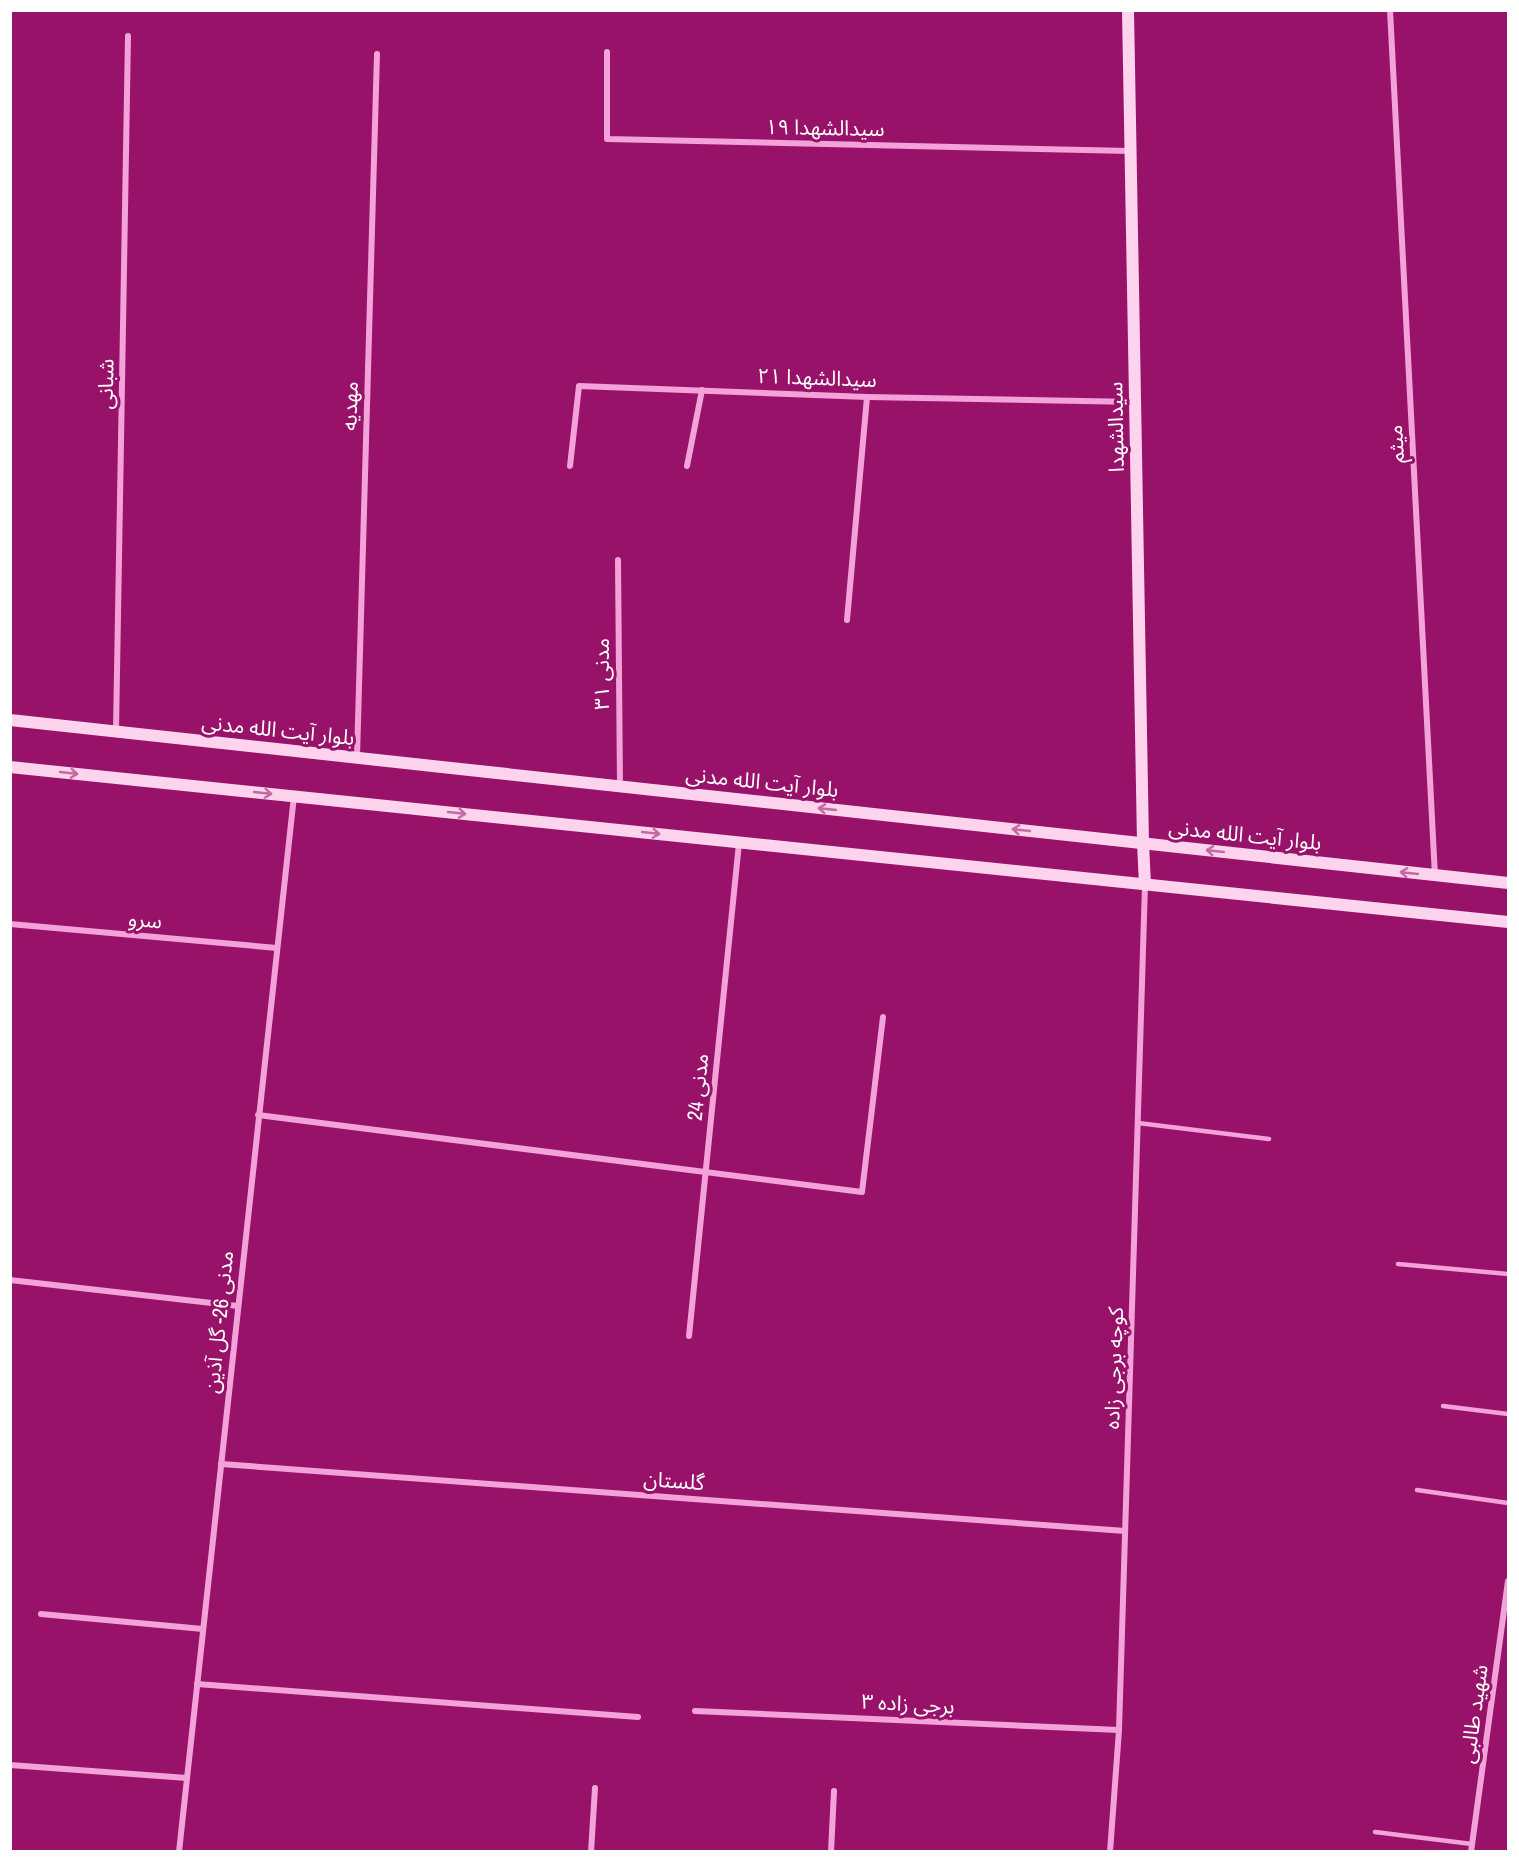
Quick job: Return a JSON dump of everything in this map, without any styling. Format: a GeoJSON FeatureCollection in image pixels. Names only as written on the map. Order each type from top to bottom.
{"type":"FeatureCollection","features":[{"type":"Feature","properties":{"kind":"main road","name":"سیدالشهدا"},"geometry":{"type":"LineString","coordinates":[[1128,10],[1145,885]]}},
{"type":"Feature","properties":{"kind":"main road","name":"بلوار آیت الله مدنی"},"geometry":{"type":"LineString","coordinates":[[10,720],[1509,883]]}},
{"type":"Feature","properties":{"kind":"main road"},"geometry":{"type":"LineString","coordinates":[[10,767],[1509,922]]}},
{"type":"Feature","properties":{"kind":"street","name":"میثم"},"geometry":{"type":"LineString","coordinates":[[1390,10],[1435,876]]}},
{"type":"Feature","properties":{"kind":"street","name":"شبانی"},"geometry":{"type":"LineString","coordinates":[[116,732],[128,36]]}},
{"type":"Feature","properties":{"kind":"street","name":"سیدالشهدا ۱۹"},"geometry":{"type":"LineString","coordinates":[[607,52],[607,139],[1130,151]]}},
{"type":"Feature","properties":{"kind":"street","name":"مهدیه"},"geometry":{"type":"LineString","coordinates":[[357,758],[377,54]]}},
{"type":"Feature","properties":{"kind":"street","name":"سیدالشهدا ۲۱"},"geometry":{"type":"LineString","coordinates":[[570,466],[579,386],[1136,402]]}},
{"type":"Feature","properties":{"kind":"street"},"geometry":{"type":"LineString","coordinates":[[687,466],[702,390]]}},
{"type":"Feature","properties":{"kind":"street"},"geometry":{"type":"LineString","coordinates":[[847,620],[867,396]]}},
{"type":"Feature","properties":{"kind":"street","name":"مدنی ۳۱"},"geometry":{"type":"LineString","coordinates":[[618,560],[620,787]]}},
{"type":"Feature","properties":{"kind":"street","name":"مدنی 26- گل آذین"},"geometry":{"type":"LineString","coordinates":[[179,1851],[294,796]]}},
{"type":"Feature","properties":{"kind":"street","name":"مدنی 24"},"geometry":{"type":"LineString","coordinates":[[689,1336],[739,842]]}},
{"type":"Feature","properties":{"kind":"street","name":"کوچه برجى زاده"},"geometry":{"type":"LineString","coordinates":[[1110,1851],[1119,1730],[1145,885]]}},
{"type":"Feature","properties":{"kind":"street","name":"سرو"},"geometry":{"type":"LineString","coordinates":[[10,924],[277,948]]}},
{"type":"Feature","properties":{"kind":"street"},"geometry":{"type":"LineString","coordinates":[[258,1115],[862,1192],[883,1017]]}},
{"type":"Feature","properties":{"kind":"street"},"geometry":{"type":"LineString","coordinates":[[10,1280],[238,1306]]}},
{"type":"Feature","properties":{"kind":"street","name":"گلستان"},"geometry":{"type":"LineString","coordinates":[[221,1464],[1125,1531]]}},
{"type":"Feature","properties":{"kind":"street","name":"شهید طالبی"},"geometry":{"type":"LineString","coordinates":[[1471,1851],[1509,1581]]}},
{"type":"Feature","properties":{"kind":"street"},"geometry":{"type":"LineString","coordinates":[[41,1614],[203,1629]]}},
{"type":"Feature","properties":{"kind":"street"},"geometry":{"type":"LineString","coordinates":[[197,1684],[638,1717]]}},
{"type":"Feature","properties":{"kind":"street","name":"برجی زاده ۳"},"geometry":{"type":"LineString","coordinates":[[695,1711],[1119,1730]]}},
{"type":"Feature","properties":{"kind":"street"},"geometry":{"type":"LineString","coordinates":[[10,1765],[187,1778]]}},
{"type":"Feature","properties":{"kind":"street"},"geometry":{"type":"LineString","coordinates":[[591,1851],[596,1788]]}},
{"type":"Feature","properties":{"kind":"street"},"geometry":{"type":"LineString","coordinates":[[831,1851],[834,1791]]}},
{"type":"Feature","properties":{"kind":"lane"},"geometry":{"type":"LineString","coordinates":[[1138,1123],[1269,1139]]}},
{"type":"Feature","properties":{"kind":"lane"},"geometry":{"type":"LineString","coordinates":[[1398,1264],[1509,1274]]}},
{"type":"Feature","properties":{"kind":"lane"},"geometry":{"type":"LineString","coordinates":[[1443,1406],[1509,1414]]}},
{"type":"Feature","properties":{"kind":"lane"},"geometry":{"type":"LineString","coordinates":[[1417,1490],[1509,1503]]}},
{"type":"Feature","properties":{"kind":"lane"},"geometry":{"type":"LineString","coordinates":[[1375,1832],[1472,1844]]}}]}
